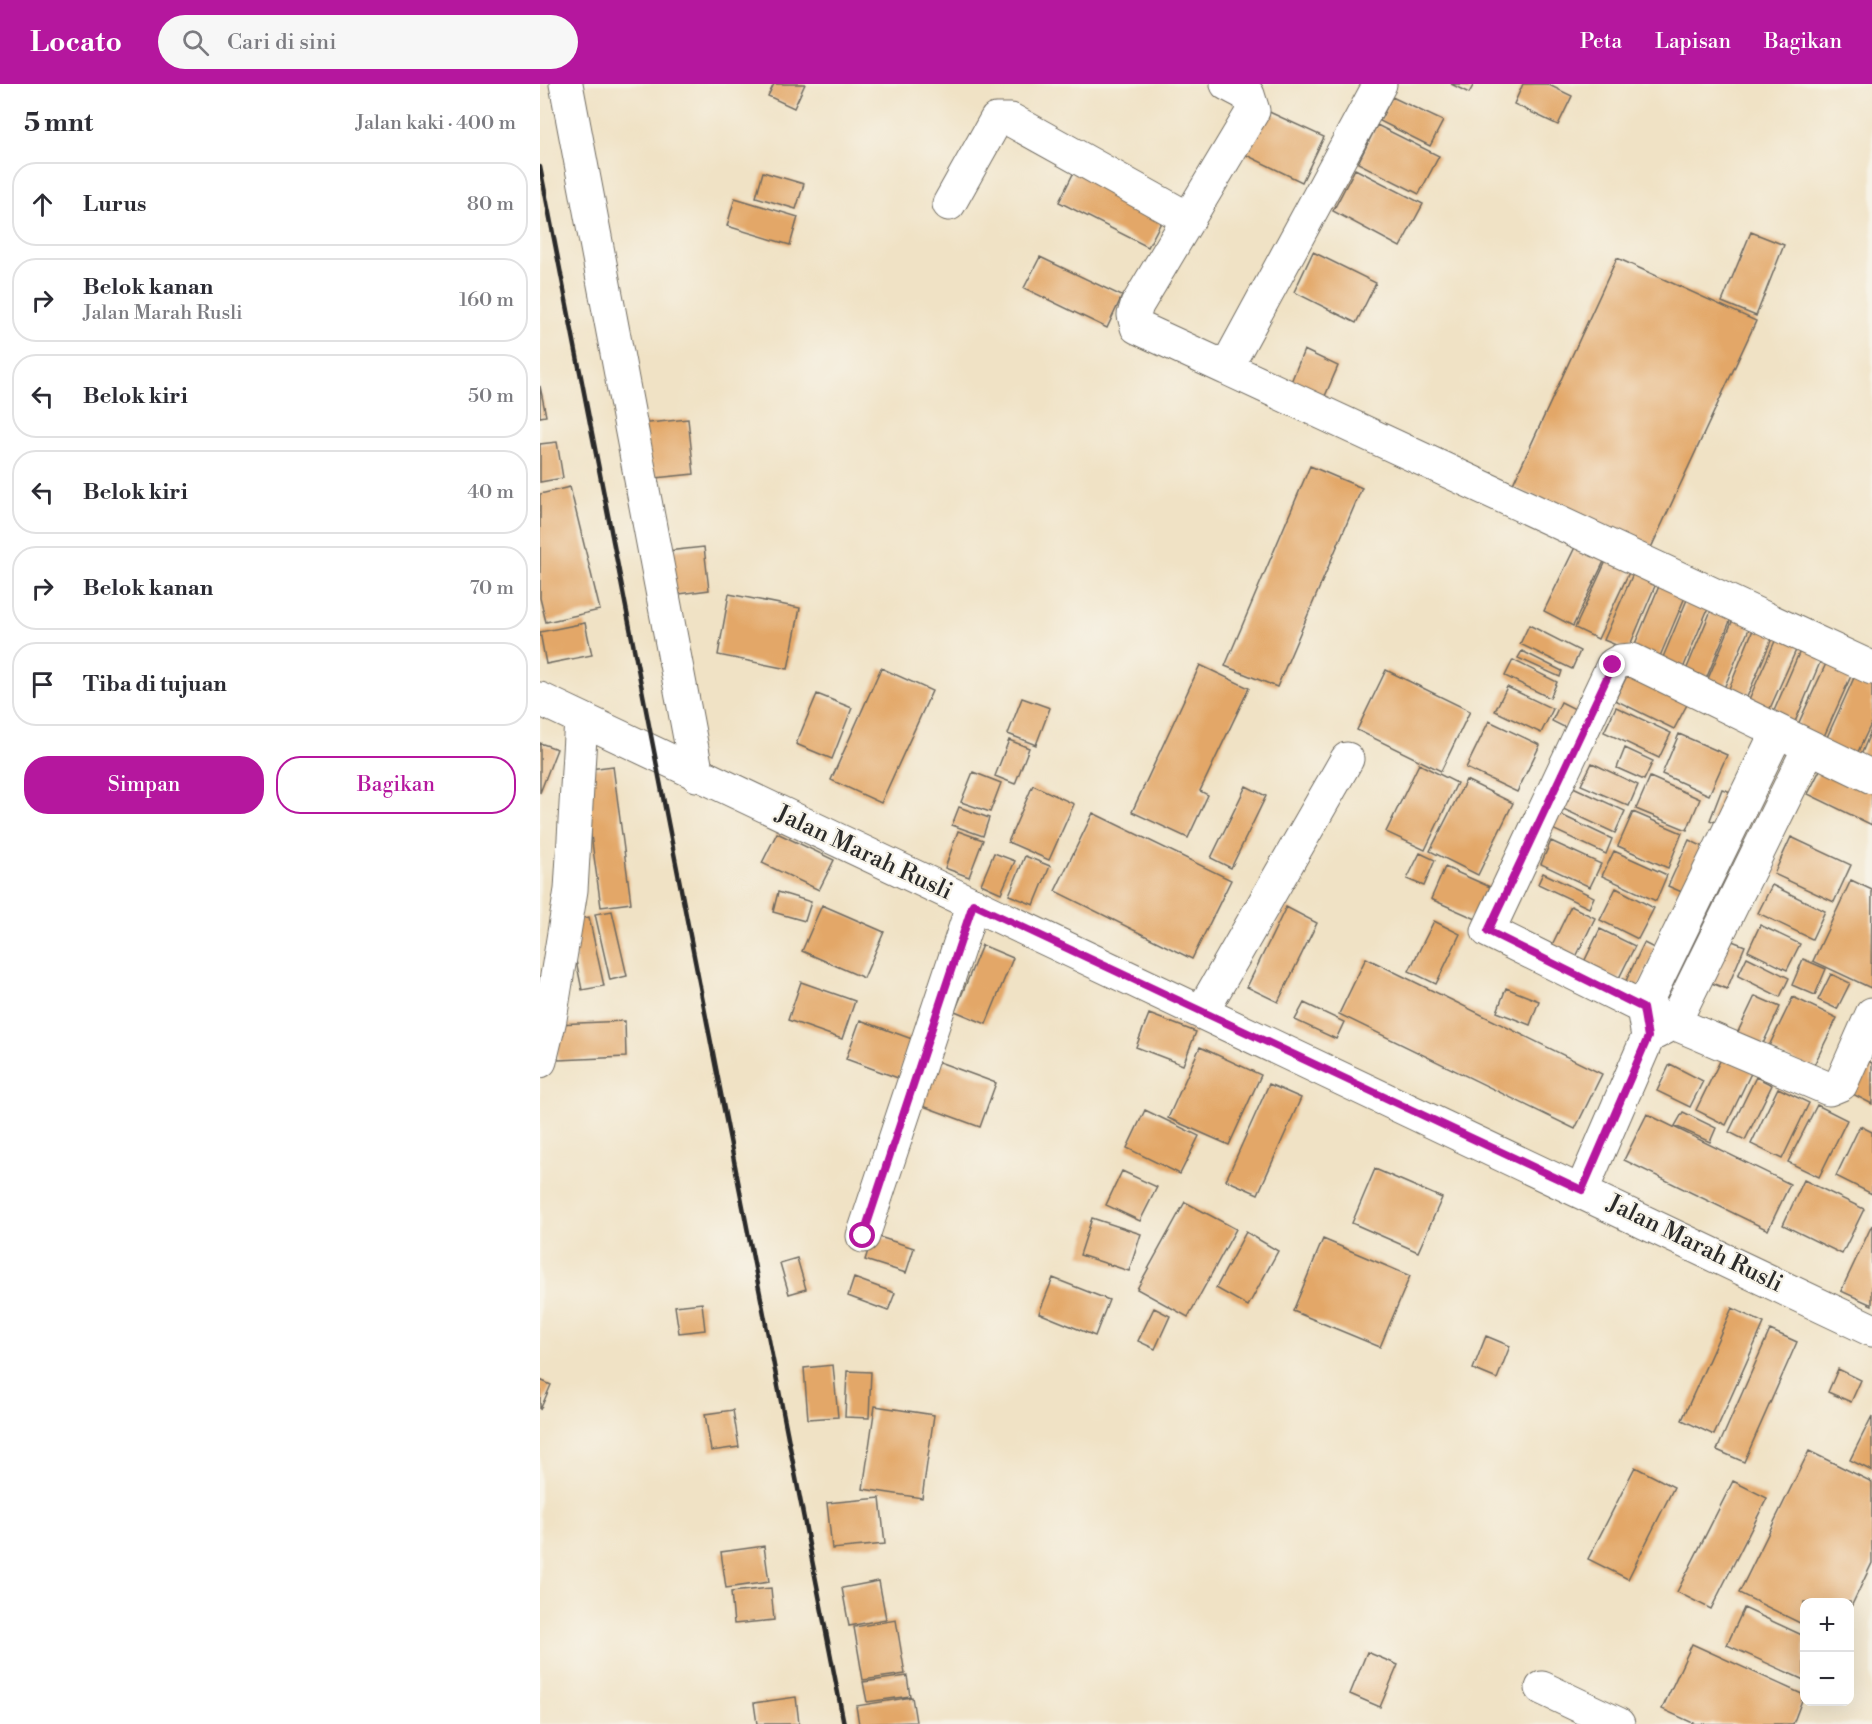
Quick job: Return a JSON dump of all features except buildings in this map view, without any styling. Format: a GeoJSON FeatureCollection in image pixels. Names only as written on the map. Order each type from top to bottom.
{"type":"FeatureCollection","features":[{"type":"Feature","properties":{"kind":"street"},"geometry":{"type":"LineString","coordinates":[[566,84],[697,775]]}},
{"type":"Feature","properties":{"kind":"street"},"geometry":{"type":"LineString","coordinates":[[1227,84],[1248,95],[1253,111],[1137,305],[1134,315],[1137,327],[1872,668]]}},
{"type":"Feature","properties":{"kind":"street"},"geometry":{"type":"LineString","coordinates":[[1226,368],[1380,84]]}},
{"type":"Feature","properties":{"kind":"street"},"geometry":{"type":"LineString","coordinates":[[949,204],[996,120],[1011,120],[1189,219]]}},
{"type":"Feature","properties":{"kind":"street"},"geometry":{"type":"LineString","coordinates":[[1872,777],[1632,660],[1620,661],[1613,665],[1488,931],[1655,1023],[1829,1089],[1840,1084],[1872,1014]]}},
{"type":"Feature","properties":{"kind":"street","name":"Jalan Marah Rusli"},"geometry":{"type":"LineString","coordinates":[[540,699],[697,775],[1582,1190],[1872,1330]]}},
{"type":"Feature","properties":{"kind":"street"},"geometry":{"type":"LineString","coordinates":[[540,1061],[550,1019],[571,890],[581,719]]}},
{"type":"Feature","properties":{"kind":"street"},"geometry":{"type":"LineString","coordinates":[[1582,1190],[1777,732]]}},
{"type":"Feature","properties":{"kind":"street"},"geometry":{"type":"LineString","coordinates":[[1655,1023],[1809,748]]}},
{"type":"Feature","properties":{"kind":"street"},"geometry":{"type":"LineString","coordinates":[[1203,1011],[1347,759]]}},
{"type":"Feature","properties":{"kind":"street"},"geometry":{"type":"LineString","coordinates":[[863,1236],[973,904]]}},
{"type":"Feature","properties":{"kind":"street"},"geometry":{"type":"LineString","coordinates":[[1542,1688],[1618,1724]]}},
{"type":"Feature","properties":{"kind":"railway"},"geometry":{"type":"LineString","coordinates":[[540,167],[844,1724]]}},
{"type":"Feature","properties":{"kind":"route"},"geometry":{"type":"LineString","coordinates":[[863,1236],[973,904],[1582,1190],[1648,1037],[1643,1008],[1488,931],[1613,665]]}}]}
